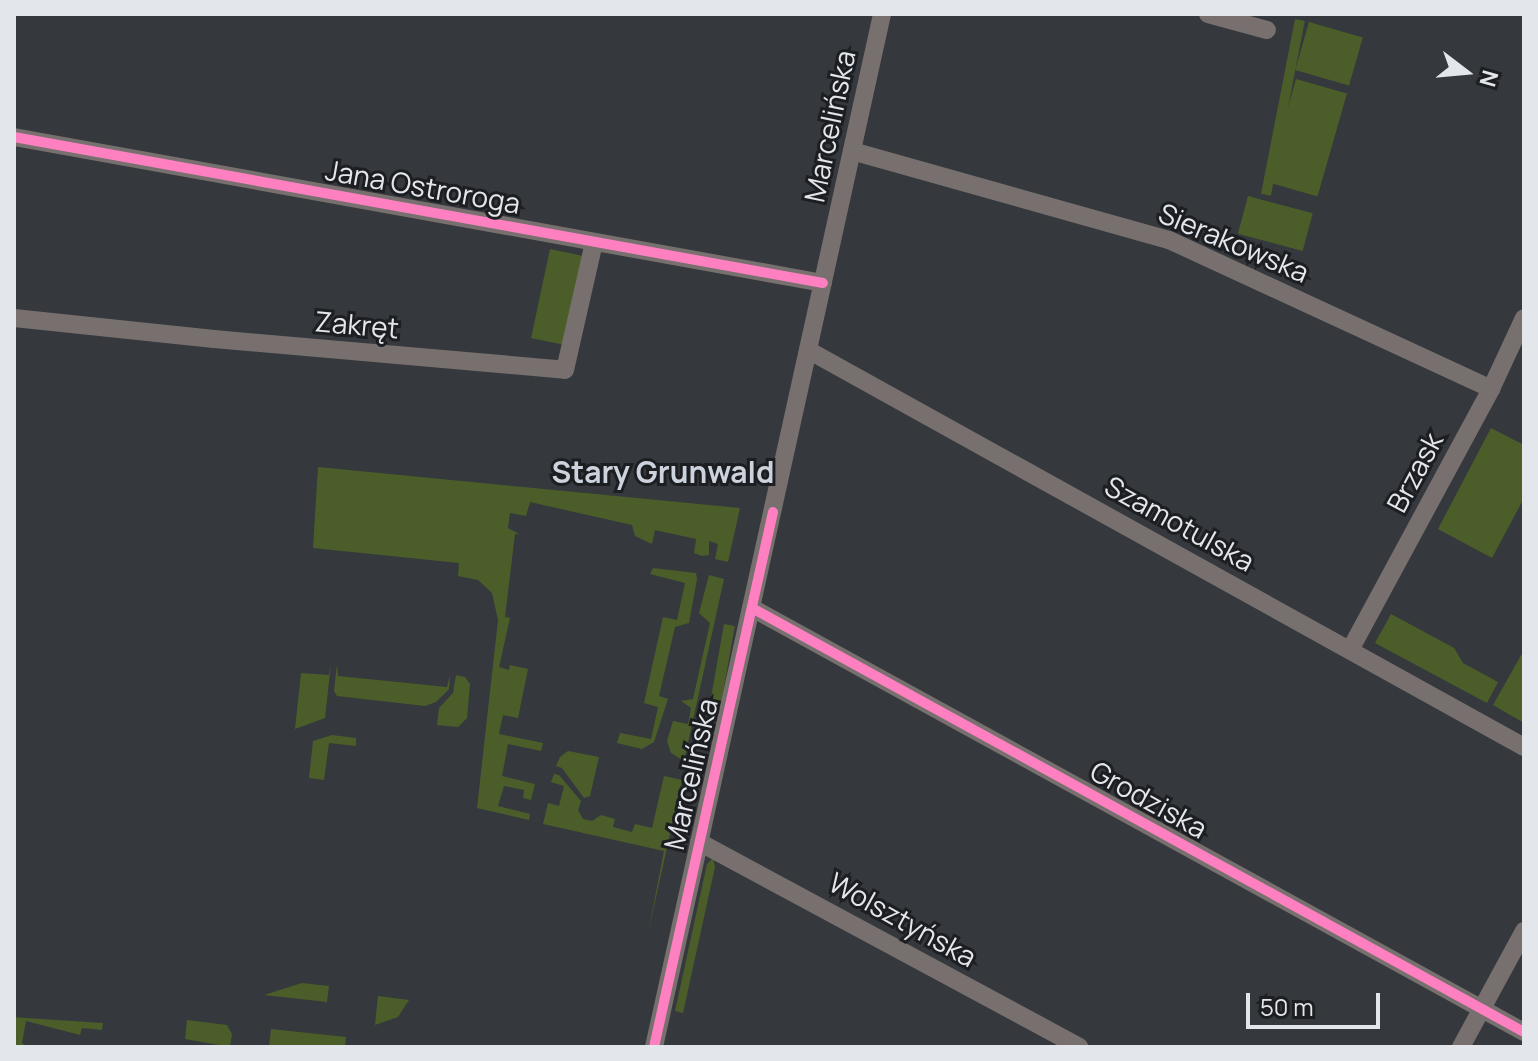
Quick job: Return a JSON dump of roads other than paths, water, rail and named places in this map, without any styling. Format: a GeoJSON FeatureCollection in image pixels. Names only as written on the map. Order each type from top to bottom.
{"type":"FeatureCollection","features":[{"type":"Feature","properties":{"kind":"street"},"geometry":{"type":"LineString","coordinates":[[1208,14],[1267,30]]}},
{"type":"Feature","properties":{"kind":"street","name":"Marcelińska"},"geometry":{"type":"LineString","coordinates":[[656,1046],[852,151],[878,15]]}},
{"type":"Feature","properties":{"kind":"street","name":"Jana Ostroroga"},"geometry":{"type":"LineString","coordinates":[[14,137],[823,283]]}},
{"type":"Feature","properties":{"kind":"street","name":"Sierakowska"},"geometry":{"type":"LineString","coordinates":[[852,151],[1169,240],[1491,389]]}},
{"type":"Feature","properties":{"kind":"street","name":"Zakręt"},"geometry":{"type":"LineString","coordinates":[[14,318],[565,370],[594,242]]}},
{"type":"Feature","properties":{"kind":"street","name":"Brzask"},"geometry":{"type":"LineString","coordinates":[[1350,650],[1491,389],[1518,348],[1524,318]]}},
{"type":"Feature","properties":{"kind":"street","name":"Szamotulska"},"geometry":{"type":"LineString","coordinates":[[808,350],[1524,747]]}},
{"type":"Feature","properties":{"kind":"street","name":"Grodziska"},"geometry":{"type":"LineString","coordinates":[[752,608],[1524,1032]]}},
{"type":"Feature","properties":{"kind":"street","name":"Wolsztyńska"},"geometry":{"type":"LineString","coordinates":[[699,842],[1079,1047]]}},
{"type":"Feature","properties":{"kind":"street"},"geometry":{"type":"LineString","coordinates":[[1461,1047],[1524,931]]}},
{"type":"Feature","properties":{"kind":"district","name":"Stary Grunwald"},"geometry":{"type":"Point","coordinates":[663,472]}}]}
